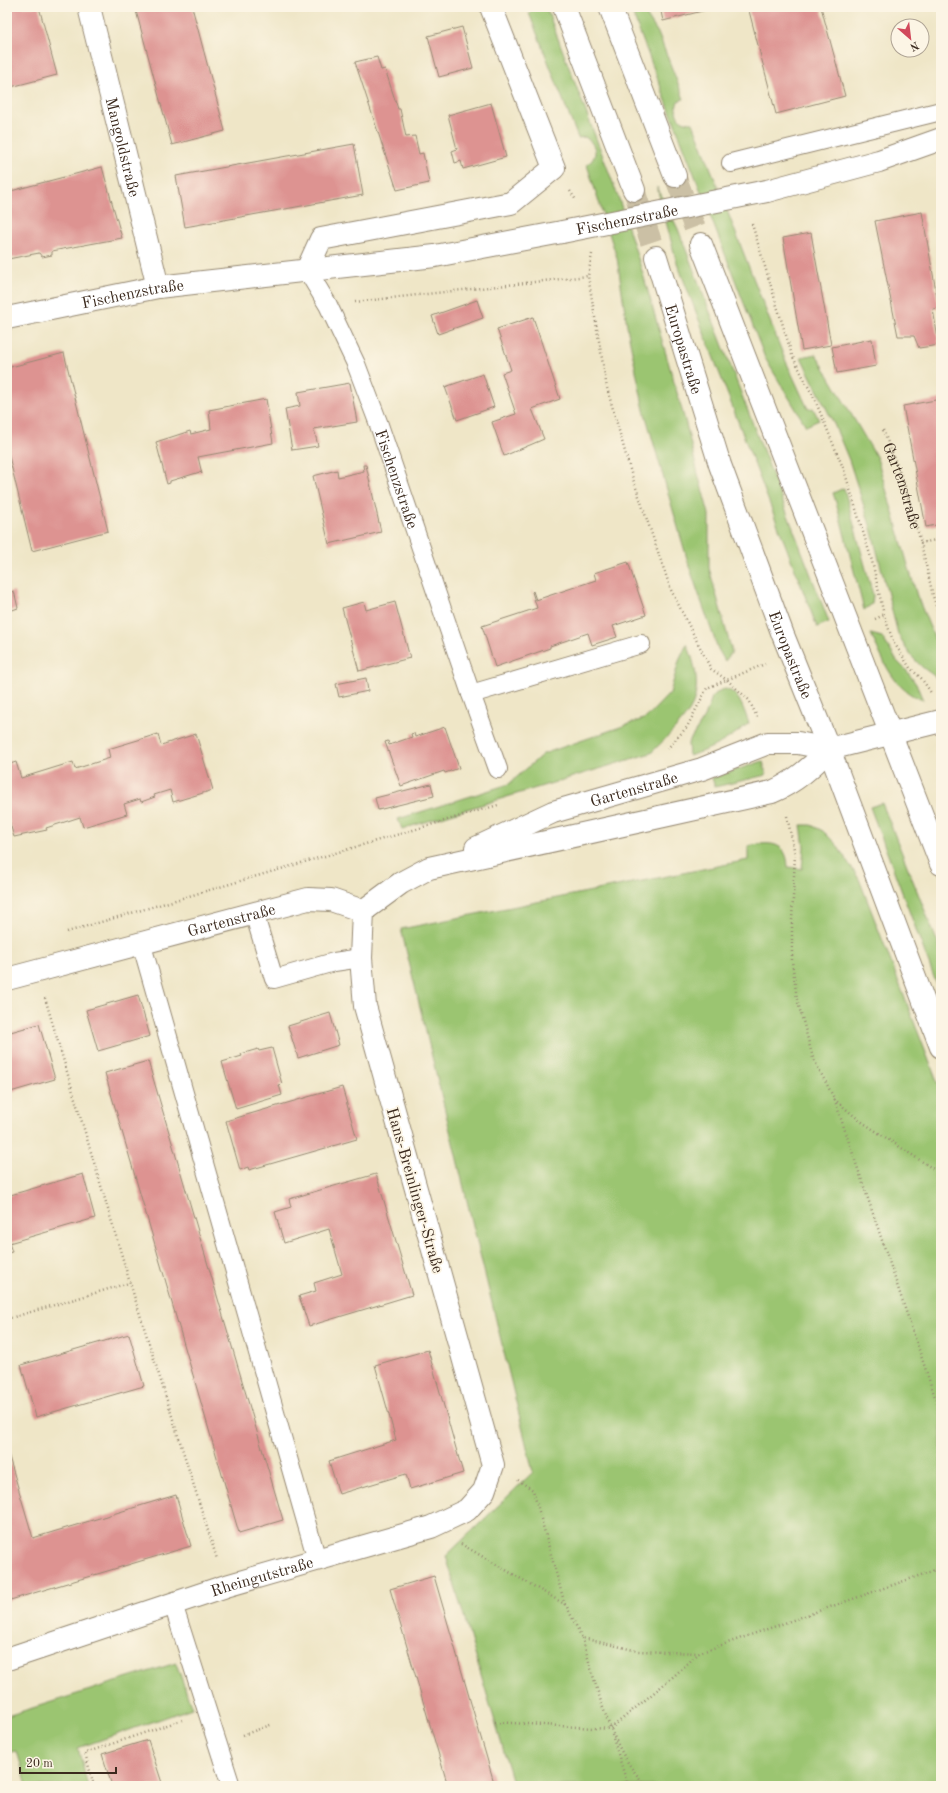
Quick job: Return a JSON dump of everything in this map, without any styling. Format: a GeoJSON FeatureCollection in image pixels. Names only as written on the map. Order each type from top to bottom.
{"type":"FeatureCollection","features":[{"type":"Feature","properties":{"kind":"street","name":"Mangoldstraße"},"geometry":{"type":"LineString","coordinates":[[89,7],[158,287]]}},
{"type":"Feature","properties":{"kind":"street"},"geometry":{"type":"LineString","coordinates":[[307,270],[321,239],[511,203],[554,168],[491,7]]}},
{"type":"Feature","properties":{"kind":"street"},"geometry":{"type":"LineString","coordinates":[[564,7],[634,190]]}},
{"type":"Feature","properties":{"kind":"street"},"geometry":{"type":"LineString","coordinates":[[610,7],[675,176]]}},
{"type":"Feature","properties":{"kind":"street","name":"Fischenzstraße"},"geometry":{"type":"LineString","coordinates":[[7,318],[158,287],[435,256],[562,232],[767,191],[878,161],[941,139]]}},
{"type":"Feature","properties":{"kind":"street"},"geometry":{"type":"LineString","coordinates":[[701,244],[941,864]]}},
{"type":"Feature","properties":{"kind":"street","name":"Europastraße"},"geometry":{"type":"LineString","coordinates":[[656,257],[720,465],[783,635],[829,749],[941,1047]]}},
{"type":"Feature","properties":{"kind":"street","name":"Gartenstraße"},"geometry":{"type":"LineString","coordinates":[[444,864],[510,831],[553,812],[702,769],[768,743],[798,742],[829,749],[892,735],[941,721]]}},
{"type":"Feature","properties":{"kind":"street","name":"Gartenstraße"},"geometry":{"type":"LineString","coordinates":[[7,978],[308,899],[331,900],[363,911],[401,883],[429,868],[719,802],[764,794],[781,788],[806,772],[829,749]]}},
{"type":"Feature","properties":{"kind":"street","name":"Hans-Breinlinger-Straße"},"geometry":{"type":"LineString","coordinates":[[363,911],[361,958],[365,1006],[493,1465]]}},
{"type":"Feature","properties":{"kind":"street","name":"Rheingutstraße"},"geometry":{"type":"LineString","coordinates":[[7,1659],[226,1586],[431,1527],[467,1510],[484,1491],[493,1465]]}},
{"type":"Feature","properties":{"kind":"lane"},"geometry":{"type":"LineString","coordinates":[[731,163],[941,111]]}},
{"type":"Feature","properties":{"kind":"lane","name":"Fischenzstraße"},"geometry":{"type":"LineString","coordinates":[[307,270],[328,306],[356,364],[378,422],[471,694],[498,768]]}},
{"type":"Feature","properties":{"kind":"lane"},"geometry":{"type":"LineString","coordinates":[[471,694],[641,644]]}},
{"type":"Feature","properties":{"kind":"lane"},"geometry":{"type":"LineString","coordinates":[[254,913],[274,978],[334,962],[361,958]]}},
{"type":"Feature","properties":{"kind":"lane"},"geometry":{"type":"LineString","coordinates":[[141,942],[317,1560]]}},
{"type":"Feature","properties":{"kind":"lane"},"geometry":{"type":"LineString","coordinates":[[173,1604],[231,1786]]}},
{"type":"Feature","properties":{"kind":"path"},"geometry":{"type":"LineString","coordinates":[[752,224],[792,355],[815,400],[844,470],[872,561],[884,615],[893,641],[901,656],[928,688],[934,699]]}},
{"type":"Feature","properties":{"kind":"path"},"geometry":{"type":"LineString","coordinates":[[593,252],[588,276],[607,388],[631,473],[671,590],[711,669],[727,680],[749,700],[768,743]]}},
{"type":"Feature","properties":{"kind":"path"},"geometry":{"type":"LineString","coordinates":[[328,306],[588,276]]}},
{"type":"Feature","properties":{"kind":"path","name":"Gartenstraße"},"geometry":{"type":"LineString","coordinates":[[882,430],[904,483],[941,622]]}},
{"type":"Feature","properties":{"kind":"path","name":"Gartenstraße"},"geometry":{"type":"LineString","coordinates":[[921,543],[941,539]]}},
{"type":"Feature","properties":{"kind":"path"},"geometry":{"type":"LineString","coordinates":[[664,752],[687,727],[706,688],[727,680]]}},
{"type":"Feature","properties":{"kind":"path"},"geometry":{"type":"LineString","coordinates":[[781,788],[795,854],[792,961],[797,999],[813,1058],[834,1098],[941,1415]]}},
{"type":"Feature","properties":{"kind":"path"},"geometry":{"type":"LineString","coordinates":[[61,934],[506,803]]}},
{"type":"Feature","properties":{"kind":"path"},"geometry":{"type":"LineString","coordinates":[[37,970],[130,1282],[226,1586]]}},
{"type":"Feature","properties":{"kind":"path"},"geometry":{"type":"LineString","coordinates":[[834,1098],[859,1120],[941,1174]]}},
{"type":"Feature","properties":{"kind":"path"},"geometry":{"type":"LineString","coordinates":[[7,1319],[130,1282]]}},
{"type":"Feature","properties":{"kind":"path"},"geometry":{"type":"LineString","coordinates":[[493,1465],[533,1490],[566,1605],[582,1638],[628,1786]]}},
{"type":"Feature","properties":{"kind":"path"},"geometry":{"type":"LineString","coordinates":[[431,1527],[566,1605]]}},
{"type":"Feature","properties":{"kind":"path"},"geometry":{"type":"LineString","coordinates":[[582,1638],[638,1651],[699,1653],[941,1568]]}},
{"type":"Feature","properties":{"kind":"path"},"geometry":{"type":"LineString","coordinates":[[495,1722],[610,1729],[674,1676],[699,1653]]}},
{"type":"Feature","properties":{"kind":"path"},"geometry":{"type":"LineString","coordinates":[[94,1786],[84,1753],[207,1711]]}},
{"type":"Feature","properties":{"kind":"path"},"geometry":{"type":"LineString","coordinates":[[218,1744],[273,1724]]}},
{"type":"Feature","properties":{"kind":"path"},"geometry":{"type":"LineString","coordinates":[[610,1729],[636,1776],[647,1786]]}},
{"type":"Feature","properties":{"kind":"green space"},"geometry":{"type":"Polygon","coordinates":[[[536,7],[546,7],[618,196],[643,274],[686,424],[709,514],[709,568],[732,652],[725,661],[718,649],[690,569],[644,410],[628,332],[617,258],[587,165],[591,162],[595,154],[594,147],[585,137],[578,138],[529,13],[536,7]]]}},
{"type":"Feature","properties":{"kind":"green space"},"geometry":{"type":"Polygon","coordinates":[[[630,7],[641,7],[658,33],[684,99],[678,101],[676,110],[678,117],[684,122],[693,123],[784,357],[808,409],[813,408],[819,420],[806,426],[765,358],[630,7]]]}},
{"type":"Feature","properties":{"kind":"green space"},"geometry":{"type":"Polygon","coordinates":[[[657,187],[678,229],[829,622],[817,627],[676,260],[657,187]]]}},
{"type":"Feature","properties":{"kind":"green space"},"geometry":{"type":"Polygon","coordinates":[[[816,354],[877,458],[917,596],[941,654],[941,684],[937,678],[913,658],[898,634],[871,528],[849,460],[834,424],[801,357],[816,354]]]}},
{"type":"Feature","properties":{"kind":"green space"},"geometry":{"type":"Polygon","coordinates":[[[844,488],[873,595],[872,604],[864,610],[833,493],[844,488]]]}},
{"type":"Feature","properties":{"kind":"green space"},"geometry":{"type":"Polygon","coordinates":[[[871,634],[882,637],[897,661],[907,671],[916,684],[923,700],[904,690],[897,682],[885,664],[871,634]]]}},
{"type":"Feature","properties":{"kind":"green space"},"geometry":{"type":"Polygon","coordinates":[[[687,644],[696,674],[696,689],[693,704],[680,723],[651,753],[402,829],[398,819],[509,784],[543,754],[646,718],[670,693],[679,661],[687,644]]]}},
{"type":"Feature","properties":{"kind":"green space"},"geometry":{"type":"Polygon","coordinates":[[[725,689],[734,693],[737,697],[743,707],[749,723],[720,743],[689,756],[688,743],[705,717],[712,697],[719,691],[725,689]]]}},
{"type":"Feature","properties":{"kind":"green space"},"geometry":{"type":"Polygon","coordinates":[[[763,761],[766,775],[715,787],[712,778],[763,761]]]}},
{"type":"Feature","properties":{"kind":"green space"},"geometry":{"type":"Polygon","coordinates":[[[882,803],[941,951],[941,996],[870,807],[882,803]]]}},
{"type":"Feature","properties":{"kind":"green space"},"geometry":{"type":"Polygon","coordinates":[[[801,825],[811,825],[823,831],[836,844],[859,879],[941,1092],[941,1786],[514,1786],[446,1556],[533,1472],[401,929],[748,860],[748,846],[769,844],[780,847],[787,858],[788,867],[802,869],[804,847],[801,825]]]}},
{"type":"Feature","properties":{"kind":"green space"},"geometry":{"type":"Polygon","coordinates":[[[176,1663],[192,1708],[78,1748],[88,1786],[27,1786],[17,1751],[7,1753],[7,1716],[176,1663]]]}},
{"type":"Feature","properties":{"kind":"building"},"geometry":{"type":"Polygon","coordinates":[[[7,7],[39,7],[57,75],[7,88],[7,7]]]}},
{"type":"Feature","properties":{"kind":"building"},"geometry":{"type":"Polygon","coordinates":[[[135,7],[192,7],[225,131],[172,145],[135,7]]]}},
{"type":"Feature","properties":{"kind":"building"},"geometry":{"type":"Polygon","coordinates":[[[660,7],[714,7],[714,8],[663,21],[660,7]]]}},
{"type":"Feature","properties":{"kind":"building"},"geometry":{"type":"Polygon","coordinates":[[[748,7],[821,7],[845,96],[776,114],[748,7]]]}},
{"type":"Feature","properties":{"kind":"building"},"geometry":{"type":"Polygon","coordinates":[[[462,27],[473,68],[439,77],[428,36],[462,27]]]}},
{"type":"Feature","properties":{"kind":"building"},"geometry":{"type":"Polygon","coordinates":[[[377,57],[381,70],[385,69],[398,109],[400,109],[406,137],[415,136],[419,154],[423,153],[429,183],[397,190],[355,62],[377,57]]]}},
{"type":"Feature","properties":{"kind":"building"},"geometry":{"type":"Polygon","coordinates":[[[491,103],[506,157],[463,169],[461,161],[455,163],[452,151],[457,149],[448,115],[491,103]]]}},
{"type":"Feature","properties":{"kind":"building"},"geometry":{"type":"Polygon","coordinates":[[[354,144],[363,195],[185,227],[176,176],[354,144]]]}},
{"type":"Feature","properties":{"kind":"building"},"geometry":{"type":"Polygon","coordinates":[[[102,167],[122,238],[52,251],[52,255],[42,257],[39,253],[8,259],[9,263],[7,263],[7,192],[102,167]]]}},
{"type":"Feature","properties":{"kind":"building"},"geometry":{"type":"Polygon","coordinates":[[[922,212],[939,308],[933,309],[939,345],[919,348],[914,336],[898,336],[875,221],[922,212]]]}},
{"type":"Feature","properties":{"kind":"building"},"geometry":{"type":"Polygon","coordinates":[[[811,233],[831,345],[802,350],[783,238],[811,233]]]}},
{"type":"Feature","properties":{"kind":"building"},"geometry":{"type":"Polygon","coordinates":[[[477,300],[483,318],[438,334],[432,316],[477,300]]]}},
{"type":"Feature","properties":{"kind":"building"},"geometry":{"type":"Polygon","coordinates":[[[533,317],[560,399],[532,409],[544,439],[504,456],[492,422],[516,414],[502,373],[511,370],[497,329],[533,317]]]}},
{"type":"Feature","properties":{"kind":"building"},"geometry":{"type":"Polygon","coordinates":[[[872,339],[876,366],[837,373],[832,347],[872,339]]]}},
{"type":"Feature","properties":{"kind":"building"},"geometry":{"type":"Polygon","coordinates":[[[64,353],[108,531],[32,551],[7,448],[7,368],[64,353]]]}},
{"type":"Feature","properties":{"kind":"building"},"geometry":{"type":"Polygon","coordinates":[[[483,374],[494,407],[457,420],[445,387],[483,374]]]}},
{"type":"Feature","properties":{"kind":"building"},"geometry":{"type":"Polygon","coordinates":[[[350,383],[357,422],[314,429],[318,446],[292,450],[285,409],[300,406],[298,392],[350,383]]]}},
{"type":"Feature","properties":{"kind":"building"},"geometry":{"type":"Polygon","coordinates":[[[266,399],[273,443],[198,457],[202,474],[200,472],[170,481],[170,483],[167,484],[156,442],[190,431],[191,434],[211,429],[209,410],[266,399]]]}},
{"type":"Feature","properties":{"kind":"building"},"geometry":{"type":"Polygon","coordinates":[[[941,399],[941,524],[926,527],[903,406],[941,399]]]}},
{"type":"Feature","properties":{"kind":"building"},"geometry":{"type":"Polygon","coordinates":[[[363,465],[366,465],[381,532],[329,544],[313,476],[337,470],[338,477],[364,471],[363,465]]]}},
{"type":"Feature","properties":{"kind":"building"},"geometry":{"type":"Polygon","coordinates":[[[628,562],[646,615],[613,626],[617,637],[592,645],[588,633],[495,667],[482,626],[537,608],[532,592],[533,591],[536,600],[596,580],[594,573],[628,562]]]}},
{"type":"Feature","properties":{"kind":"building"},"geometry":{"type":"Polygon","coordinates":[[[14,591],[18,608],[7,612],[7,593],[14,591]]]}},
{"type":"Feature","properties":{"kind":"building"},"geometry":{"type":"Polygon","coordinates":[[[364,602],[366,610],[395,602],[410,658],[359,671],[342,608],[364,602]]]}},
{"type":"Feature","properties":{"kind":"building"},"geometry":{"type":"Polygon","coordinates":[[[366,678],[368,691],[339,697],[336,684],[366,678]]]}},
{"type":"Feature","properties":{"kind":"building"},"geometry":{"type":"Polygon","coordinates":[[[445,727],[459,768],[445,773],[444,771],[401,786],[385,742],[388,741],[389,745],[412,737],[411,734],[414,733],[415,737],[445,727]]]}},
{"type":"Feature","properties":{"kind":"building"},"geometry":{"type":"Polygon","coordinates":[[[158,734],[161,745],[196,734],[213,790],[173,802],[170,790],[154,795],[155,797],[141,802],[140,799],[124,804],[127,814],[83,827],[80,817],[46,828],[47,830],[14,837],[7,814],[7,755],[10,764],[16,762],[21,778],[73,762],[75,769],[110,758],[108,749],[158,734]]]}},
{"type":"Feature","properties":{"kind":"building"},"geometry":{"type":"Polygon","coordinates":[[[431,784],[434,796],[378,810],[375,798],[431,784]]]}},
{"type":"Feature","properties":{"kind":"building"},"geometry":{"type":"Polygon","coordinates":[[[138,995],[150,1036],[98,1051],[86,1010],[138,995]]]}},
{"type":"Feature","properties":{"kind":"building"},"geometry":{"type":"Polygon","coordinates":[[[330,1013],[339,1045],[298,1058],[288,1026],[330,1013]]]}},
{"type":"Feature","properties":{"kind":"building"},"geometry":{"type":"Polygon","coordinates":[[[39,1024],[55,1079],[7,1093],[7,1033],[39,1024]]]}},
{"type":"Feature","properties":{"kind":"building"},"geometry":{"type":"Polygon","coordinates":[[[272,1048],[282,1084],[279,1085],[282,1095],[236,1109],[222,1062],[258,1049],[259,1051],[272,1048]]]}},
{"type":"Feature","properties":{"kind":"building"},"geometry":{"type":"Polygon","coordinates":[[[148,1061],[283,1520],[239,1533],[105,1073],[148,1061]]]}},
{"type":"Feature","properties":{"kind":"building"},"geometry":{"type":"Polygon","coordinates":[[[342,1087],[357,1139],[249,1170],[248,1167],[240,1170],[226,1121],[342,1087]]]}},
{"type":"Feature","properties":{"kind":"building"},"geometry":{"type":"Polygon","coordinates":[[[83,1174],[95,1218],[9,1243],[12,1252],[7,1253],[7,1196],[83,1174]]]}},
{"type":"Feature","properties":{"kind":"building"},"geometry":{"type":"Polygon","coordinates":[[[376,1174],[412,1295],[309,1326],[299,1296],[316,1291],[314,1283],[342,1274],[329,1229],[284,1243],[275,1212],[291,1207],[289,1199],[376,1174]]]}},
{"type":"Feature","properties":{"kind":"building"},"geometry":{"type":"Polygon","coordinates":[[[129,1334],[144,1386],[36,1417],[21,1365],[129,1334]]]}},
{"type":"Feature","properties":{"kind":"building"},"geometry":{"type":"Polygon","coordinates":[[[428,1350],[463,1473],[410,1489],[406,1474],[339,1494],[329,1461],[396,1440],[375,1365],[428,1350]]]}},
{"type":"Feature","properties":{"kind":"building"},"geometry":{"type":"Polygon","coordinates":[[[7,1450],[33,1538],[176,1495],[191,1546],[7,1601],[7,1450]]]}},
{"type":"Feature","properties":{"kind":"building"},"geometry":{"type":"Polygon","coordinates":[[[434,1576],[495,1786],[448,1786],[390,1589],[434,1576]]]}},
{"type":"Feature","properties":{"kind":"building"},"geometry":{"type":"Polygon","coordinates":[[[148,1740],[163,1786],[112,1786],[102,1754],[148,1740]]]}},
{"type":"Feature","properties":{"kind":"tunnel"},"geometry":{"type":"LineString","coordinates":[[675,176],[701,244]]}},
{"type":"Feature","properties":{"kind":"tunnel"},"geometry":{"type":"LineString","coordinates":[[634,190],[656,257]]}}]}
